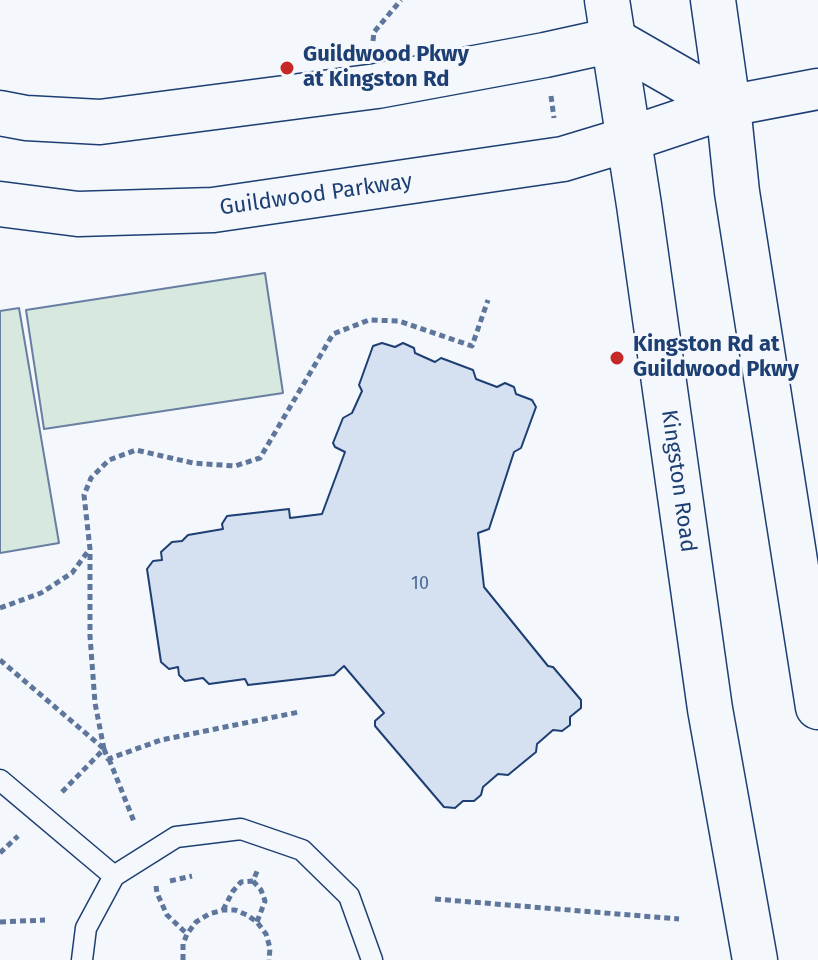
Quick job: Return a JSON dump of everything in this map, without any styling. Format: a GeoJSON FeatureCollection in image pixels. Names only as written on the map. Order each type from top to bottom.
{"type":"FeatureCollection","features":[{"type":"Feature","properties":{"kind":"main road"},"geometry":{"type":"LineString","coordinates":[[713,0],[737,192],[818,707]]}},
{"type":"Feature","properties":{"kind":"main road"},"geometry":{"type":"LineString","coordinates":[[0,113],[26,118],[100,122],[377,86],[545,55],[610,20],[728,106]]}},
{"type":"Feature","properties":{"kind":"main road","name":"Kingston Road"},"geometry":{"type":"LineString","coordinates":[[610,20],[710,709],[755,960]]}},
{"type":"Feature","properties":{"kind":"main road","name":"Guildwood Parkway"},"geometry":{"type":"LineString","coordinates":[[0,204],[78,214],[213,210],[563,159],[728,106]]}},
{"type":"Feature","properties":{"kind":"street"},"geometry":{"type":"LineString","coordinates":[[728,106],[818,89]]}},
{"type":"Feature","properties":{"kind":"lane"},"geometry":{"type":"LineString","coordinates":[[0,780],[114,876]]}},
{"type":"Feature","properties":{"kind":"lane"},"geometry":{"type":"LineString","coordinates":[[82,960],[86,928],[114,876],[176,837],[241,829],[302,850],[349,896],[372,960]]}},
{"type":"Feature","properties":{"kind":"path"},"geometry":{"type":"LineString","coordinates":[[550,85],[554,123]]}},
{"type":"Feature","properties":{"kind":"path"},"geometry":{"type":"LineString","coordinates":[[187,934],[167,915],[157,893],[148,854],[104,749],[95,703],[90,636],[90,549],[84,495],[91,478],[109,460],[136,450],[193,463],[235,466],[260,458],[333,334],[369,320],[399,321],[472,346],[488,300]]}},
{"type":"Feature","properties":{"kind":"path"},"geometry":{"type":"LineString","coordinates":[[0,608],[41,593],[72,573],[90,549]]}},
{"type":"Feature","properties":{"kind":"path"},"geometry":{"type":"LineString","coordinates":[[0,660],[104,749]]}},
{"type":"Feature","properties":{"kind":"path"},"geometry":{"type":"LineString","coordinates":[[108,759],[161,740],[299,712]]}},
{"type":"Feature","properties":{"kind":"path"},"geometry":{"type":"LineString","coordinates":[[0,853],[104,749]]}},
{"type":"Feature","properties":{"kind":"path"},"geometry":{"type":"LineString","coordinates":[[253,881],[270,839]]}},
{"type":"Feature","properties":{"kind":"path"},"geometry":{"type":"LineString","coordinates":[[223,910],[241,882],[253,881]]}},
{"type":"Feature","properties":{"kind":"path"},"geometry":{"type":"LineString","coordinates":[[253,881],[265,901],[257,922]]}},
{"type":"Feature","properties":{"kind":"path"},"geometry":{"type":"LineString","coordinates":[[435,899],[679,919]]}},
{"type":"Feature","properties":{"kind":"path"},"geometry":{"type":"LineString","coordinates":[[183,960],[183,944],[196,922],[223,910],[235,910],[257,922],[266,934],[269,960]]}},
{"type":"Feature","properties":{"kind":"path"},"geometry":{"type":"LineString","coordinates":[[0,922],[45,920]]}},
{"type":"Feature","properties":{"kind":"shaded area"},"geometry":{"type":"Polygon","coordinates":[[[265,273],[283,393],[44,429],[26,310],[265,273]]]}},
{"type":"Feature","properties":{"kind":"shaded area"},"geometry":{"type":"Polygon","coordinates":[[[19,308],[59,543],[0,553],[0,311],[19,308]]]}},
{"type":"Feature","properties":{"kind":"building"},"geometry":{"type":"Polygon","coordinates":[[[382,343],[395,347],[403,343],[414,348],[415,353],[435,362],[441,358],[473,370],[476,379],[497,387],[505,383],[514,387],[516,394],[532,400],[536,407],[521,448],[514,452],[489,529],[478,533],[484,587],[548,666],[553,667],[581,700],[581,708],[570,717],[570,725],[562,731],[553,730],[537,744],[536,752],[508,775],[498,774],[483,787],[481,795],[474,801],[463,801],[455,808],[444,807],[375,726],[375,721],[384,713],[344,666],[334,675],[248,685],[245,679],[209,684],[203,678],[185,681],[179,675],[178,667],[169,669],[161,662],[147,569],[153,561],[162,560],[161,552],[172,542],[182,541],[188,535],[223,529],[222,524],[227,516],[289,509],[290,518],[322,514],[345,452],[333,443],[343,418],[352,413],[362,391],[359,385],[373,346],[382,343]]]}},
{"type":"Feature","properties":{"kind":"place","name":"Guildwood Pkwy at Kingston Rd"},"geometry":{"type":"Point","coordinates":[287,68]}},
{"type":"Feature","properties":{"kind":"place","name":"Kingston Rd at Guildwood Pkwy"},"geometry":{"type":"Point","coordinates":[617,358]}}]}
